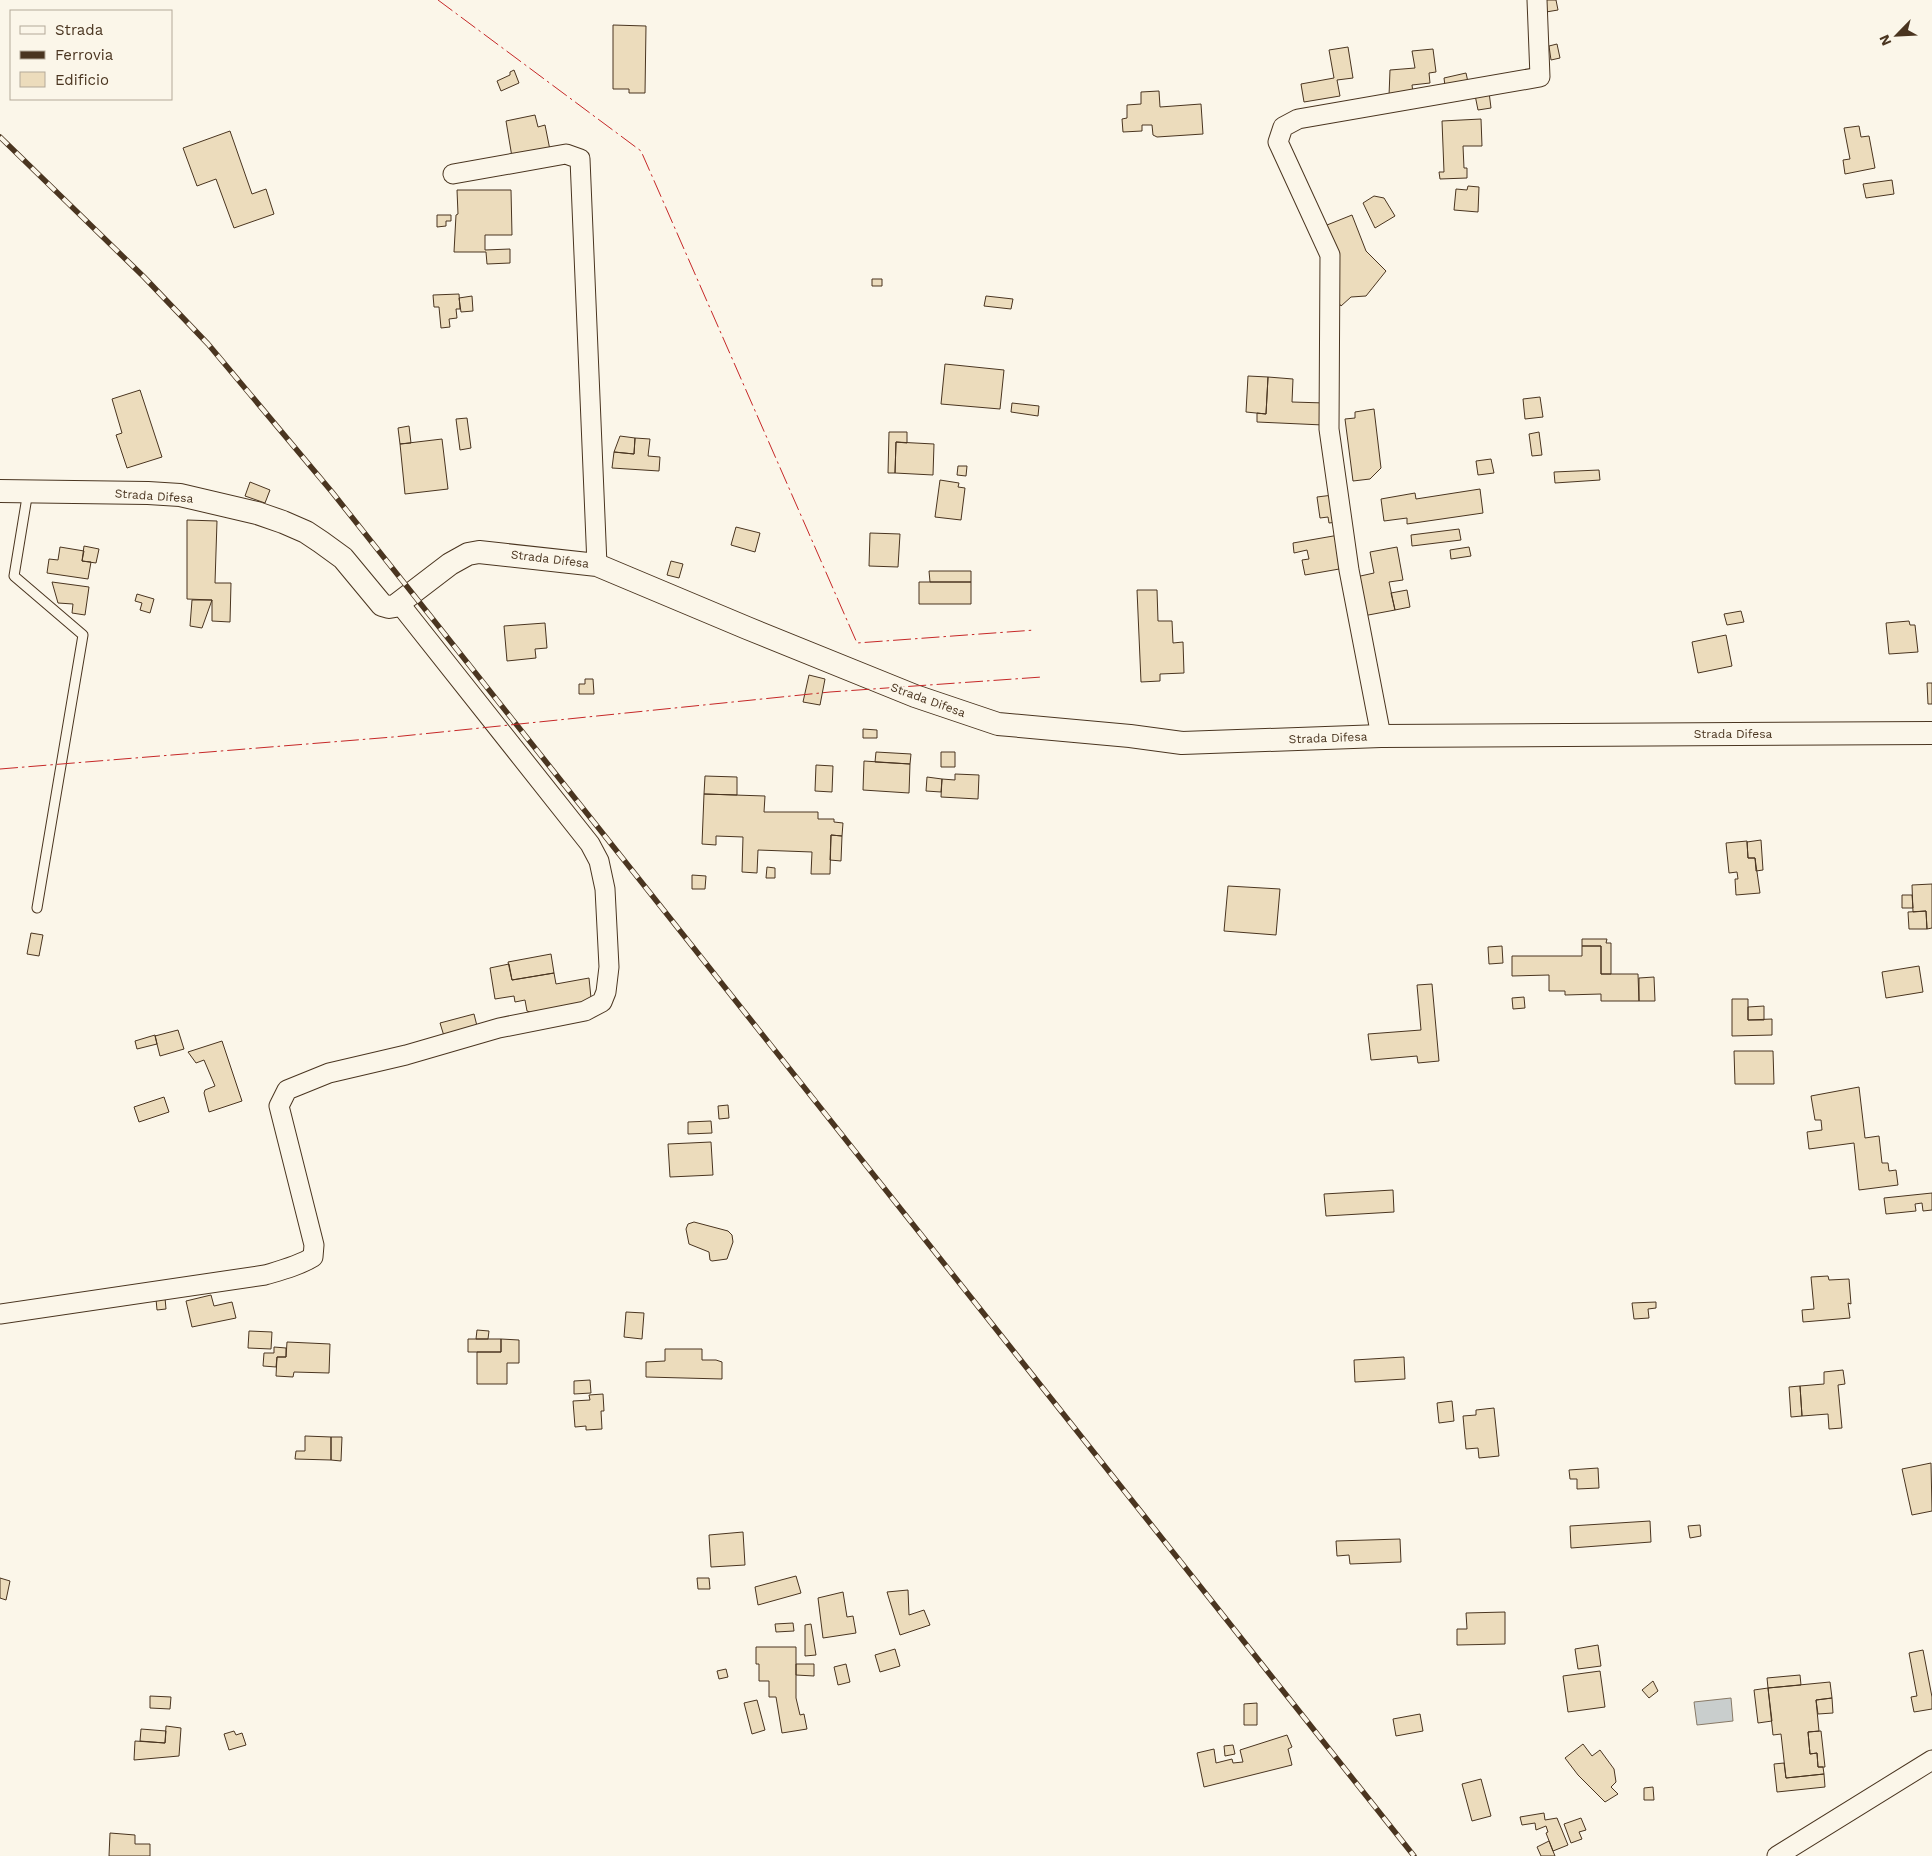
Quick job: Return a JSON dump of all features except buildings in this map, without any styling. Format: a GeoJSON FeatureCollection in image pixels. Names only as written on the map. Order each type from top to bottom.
{"type":"FeatureCollection","features":[{"type":"Feature","properties":{"kind":"street"},"geometry":{"type":"LineString","coordinates":[[1382,736],[1349,570],[1329,429],[1330,254],[1278,142],[1283,127],[1298,119],[1540,77],[1537,0]]}},
{"type":"Feature","properties":{"kind":"street"},"geometry":{"type":"LineString","coordinates":[[453,174],[566,154],[580,159],[597,565]]}},
{"type":"Feature","properties":{"kind":"street","name":"Strada Difesa"},"geometry":{"type":"LineString","coordinates":[[0,491],[180,495],[257,513],[306,532],[343,558],[382,605],[392,606],[399,603],[450,564],[468,554],[479,552],[597,565],[915,696],[998,724],[1130,736],[1182,743],[1382,736],[1932,732]]}},
{"type":"Feature","properties":{"kind":"street"},"geometry":{"type":"LineString","coordinates":[[0,1314],[265,1275],[304,1262],[313,1257],[314,1245],[280,1106],[287,1090],[329,1073],[406,1055],[499,1028],[585,1011],[602,1002],[606,992],[609,967],[605,890],[602,873],[590,844],[399,603]]}},
{"type":"Feature","properties":{"kind":"street"},"geometry":{"type":"LineString","coordinates":[[1777,1856],[1932,1760]]}},
{"type":"Feature","properties":{"kind":"lane"},"geometry":{"type":"LineString","coordinates":[[28,491],[14,576],[83,635],[37,908]]}},
{"type":"Feature","properties":{"kind":"shaded area"},"geometry":{"type":"Polygon","coordinates":[[[1731,1698],[1733,1721],[1697,1725],[1694,1702],[1731,1698]]]}},
{"type":"Feature","properties":{"kind":"railway"},"geometry":{"type":"LineString","coordinates":[[0,137],[144,277],[208,344],[332,492],[1414,1856]]}},
{"type":"Feature","properties":{"kind":"power"},"geometry":{"type":"LineString","coordinates":[[438,0],[641,151],[857,643],[1035,630]]}},
{"type":"Feature","properties":{"kind":"power"},"geometry":{"type":"LineString","coordinates":[[0,769],[393,737],[830,692],[1042,677]]}}]}
